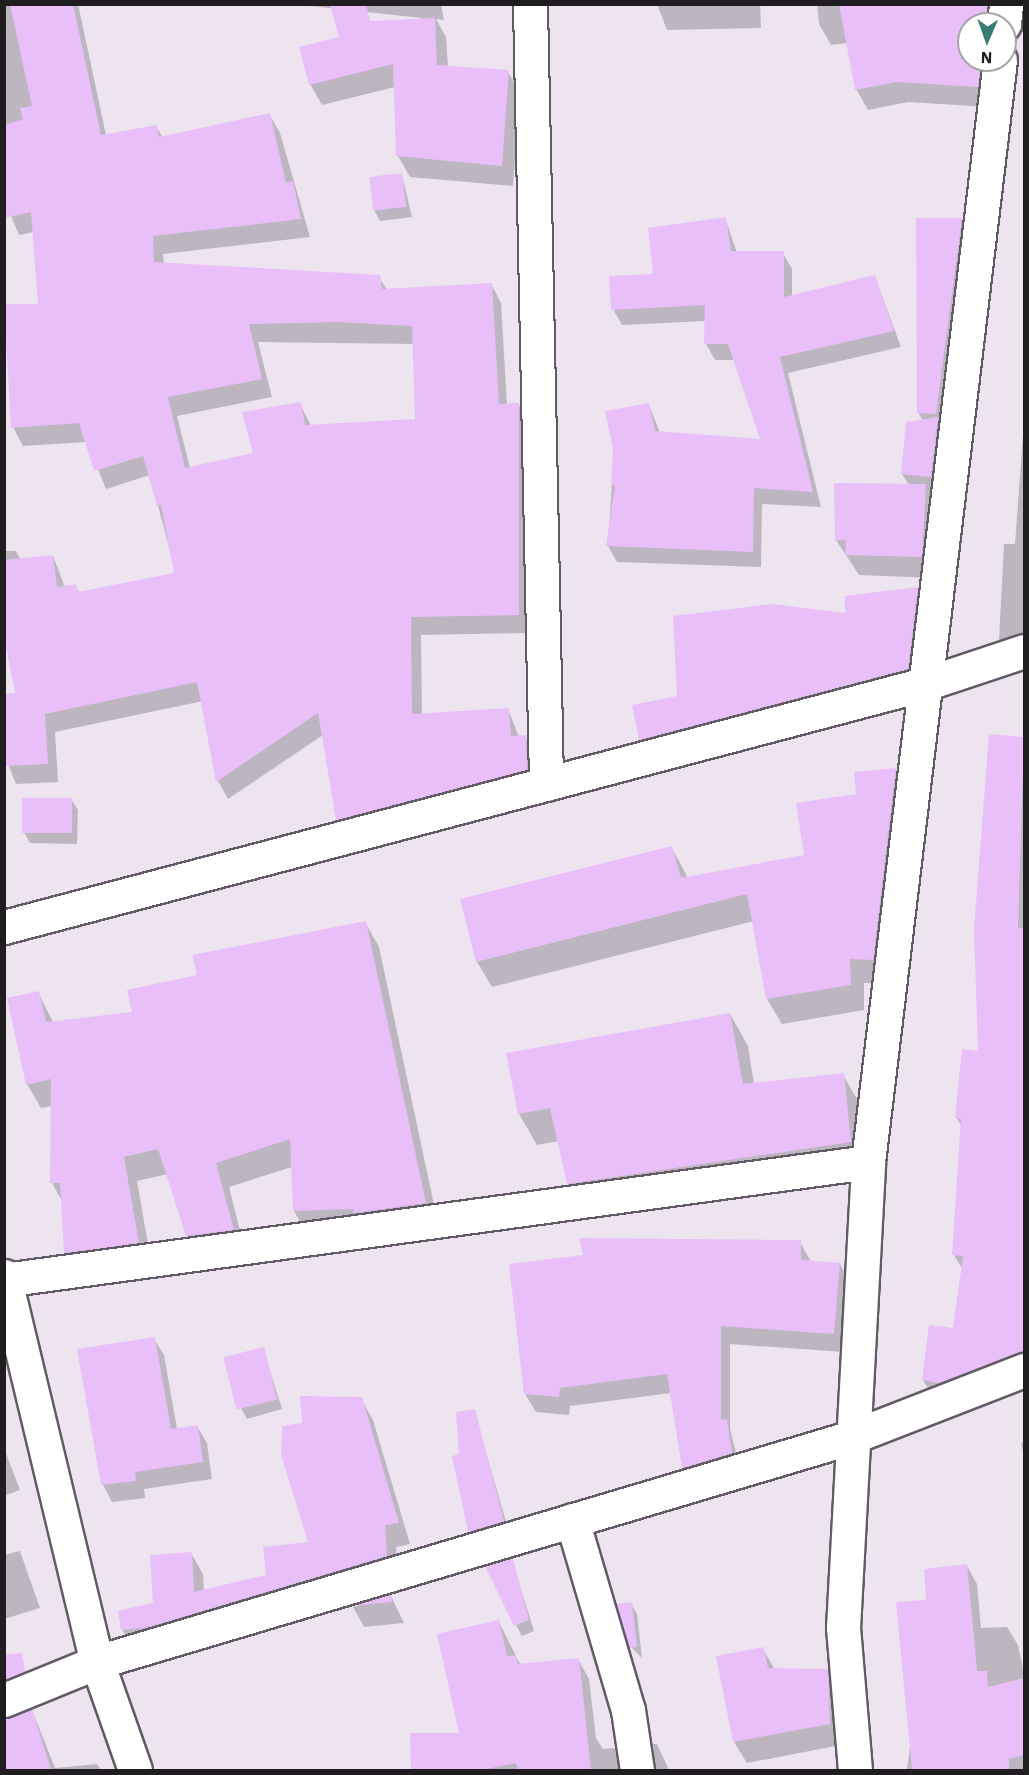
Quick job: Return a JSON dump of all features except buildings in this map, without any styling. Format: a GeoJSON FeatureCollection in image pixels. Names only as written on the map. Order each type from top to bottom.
{"type":"FeatureCollection","features":[{"type":"Feature","properties":{"kind":"street"},"geometry":{"type":"LineString","coordinates":[[530,4],[546,784]]}},
{"type":"Feature","properties":{"kind":"street"},"geometry":{"type":"LineString","coordinates":[[855,1770],[843,1628],[868,1162],[928,683],[999,72]]}},
{"type":"Feature","properties":{"kind":"street"},"geometry":{"type":"LineString","coordinates":[[4,927],[928,683],[1024,651]]}},
{"type":"Feature","properties":{"kind":"street"},"geometry":{"type":"LineString","coordinates":[[135,1770],[97,1662],[5,1278],[868,1162]]}},
{"type":"Feature","properties":{"kind":"street"},"geometry":{"type":"LineString","coordinates":[[4,1700],[97,1662],[852,1437],[1024,1370]]}},
{"type":"Feature","properties":{"kind":"street"},"geometry":{"type":"LineString","coordinates":[[572,1520],[628,1710],[637,1770]]}}]}
